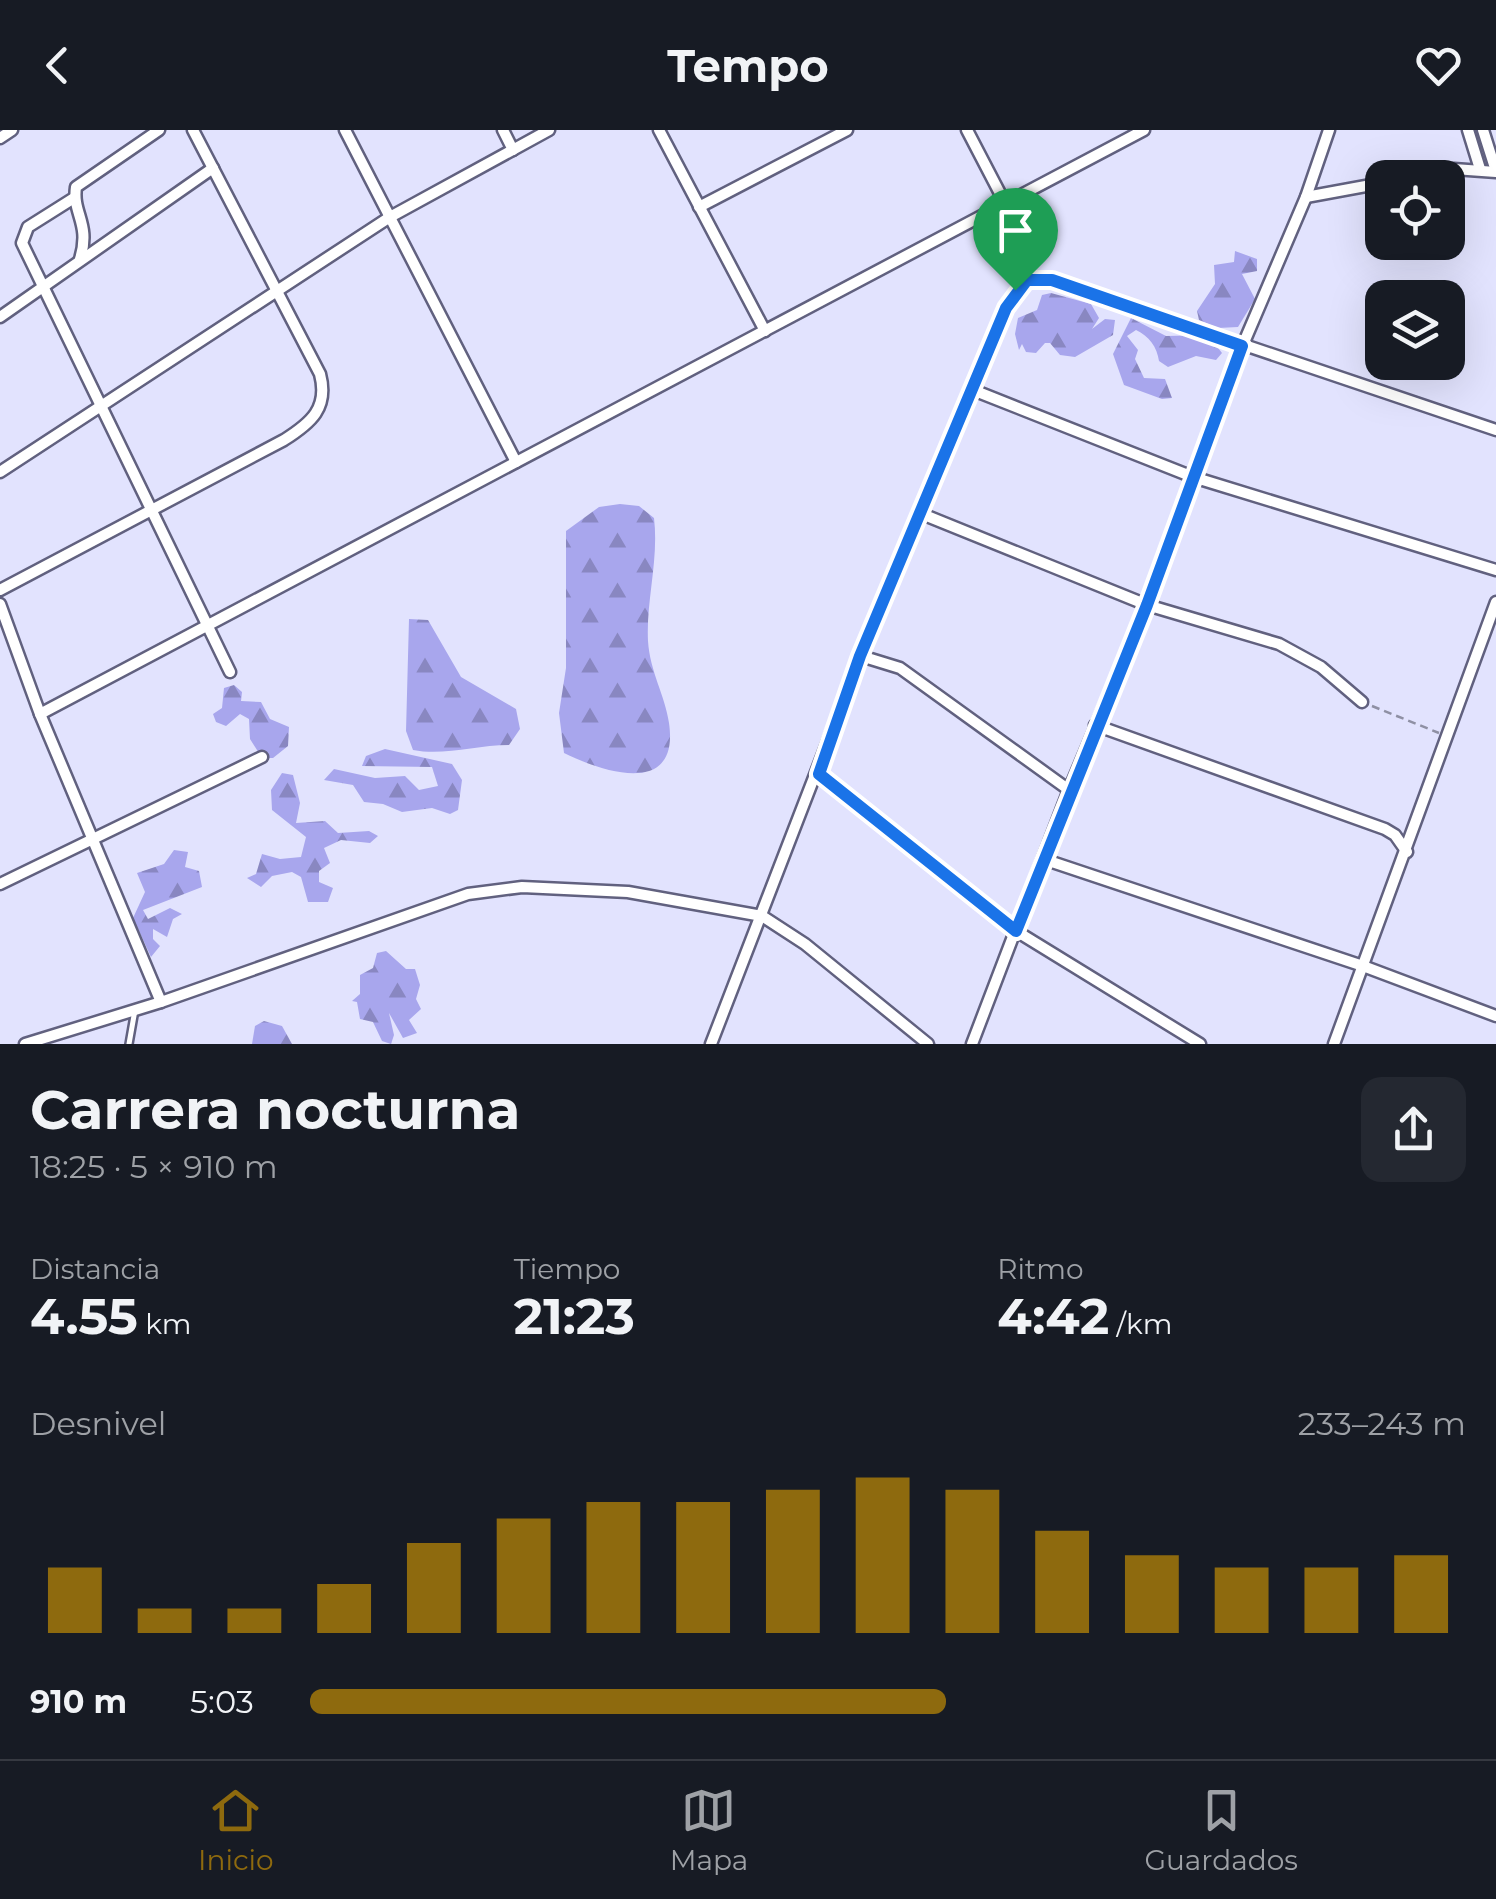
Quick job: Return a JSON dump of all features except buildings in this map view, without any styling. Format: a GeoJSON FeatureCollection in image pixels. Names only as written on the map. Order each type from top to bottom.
{"type":"FeatureCollection","features":[{"type":"Feature","properties":{"kind":"street"},"geometry":{"type":"LineString","coordinates":[[0,138],[12,130]]}},
{"type":"Feature","properties":{"kind":"street"},"geometry":{"type":"LineString","coordinates":[[80,259],[85,225],[74,198],[76,187],[160,130]]}},
{"type":"Feature","properties":{"kind":"street"},"geometry":{"type":"LineString","coordinates":[[0,590],[154,512],[312,422],[324,388],[320,374],[194,130]]}},
{"type":"Feature","properties":{"kind":"street"},"geometry":{"type":"LineString","coordinates":[[346,130],[516,462]]}},
{"type":"Feature","properties":{"kind":"street"},"geometry":{"type":"LineString","coordinates":[[503,130],[513,150]]}},
{"type":"Feature","properties":{"kind":"street"},"geometry":{"type":"LineString","coordinates":[[0,472],[390,217],[550,130]]}},
{"type":"Feature","properties":{"kind":"street"},"geometry":{"type":"LineString","coordinates":[[658,130],[764,330]]}},
{"type":"Feature","properties":{"kind":"street"},"geometry":{"type":"LineString","coordinates":[[699,207],[848,130]]}},
{"type":"Feature","properties":{"kind":"street"},"geometry":{"type":"LineString","coordinates":[[967,130],[1005,203]]}},
{"type":"Feature","properties":{"kind":"street"},"geometry":{"type":"LineString","coordinates":[[40,714],[1144,130]]}},
{"type":"Feature","properties":{"kind":"street"},"geometry":{"type":"LineString","coordinates":[[972,1044],[1095,724],[1147,605],[1242,346],[1306,197],[1329,130]]}},
{"type":"Feature","properties":{"kind":"street"},"geometry":{"type":"LineString","coordinates":[[1468,130],[1480,169]]}},
{"type":"Feature","properties":{"kind":"street"},"geometry":{"type":"LineString","coordinates":[[1465,171],[1496,171],[1483,130]]}},
{"type":"Feature","properties":{"kind":"street"},"geometry":{"type":"LineString","coordinates":[[0,318],[213,168]]}},
{"type":"Feature","properties":{"kind":"street"},"geometry":{"type":"LineString","coordinates":[[1306,197],[1365,186]]}},
{"type":"Feature","properties":{"kind":"street"},"geometry":{"type":"LineString","coordinates":[[74,198],[28,227],[22,236],[230,672]]}},
{"type":"Feature","properties":{"kind":"street"},"geometry":{"type":"LineString","coordinates":[[711,1044],[819,774],[860,656],[1006,308],[1027,280],[1052,280],[1496,430]]}},
{"type":"Feature","properties":{"kind":"street"},"geometry":{"type":"LineString","coordinates":[[972,390],[1192,478],[1496,570]]}},
{"type":"Feature","properties":{"kind":"street"},"geometry":{"type":"LineString","coordinates":[[922,514],[1147,605],[1279,644],[1322,667],[1362,702]]}},
{"type":"Feature","properties":{"kind":"street"},"geometry":{"type":"LineString","coordinates":[[1334,1044],[1496,602]]}},
{"type":"Feature","properties":{"kind":"street"},"geometry":{"type":"LineString","coordinates":[[0,604],[40,714],[161,1002]]}},
{"type":"Feature","properties":{"kind":"street"},"geometry":{"type":"LineString","coordinates":[[860,656],[900,668],[1069,790]]}},
{"type":"Feature","properties":{"kind":"street"},"geometry":{"type":"LineString","coordinates":[[1095,724],[1385,830],[1395,835],[1407,852]]}},
{"type":"Feature","properties":{"kind":"street"},"geometry":{"type":"LineString","coordinates":[[0,884],[262,757]]}},
{"type":"Feature","properties":{"kind":"street"},"geometry":{"type":"LineString","coordinates":[[819,774],[1016,931],[1200,1044]]}},
{"type":"Feature","properties":{"kind":"street"},"geometry":{"type":"LineString","coordinates":[[1043,858],[1363,966],[1496,1016]]}},
{"type":"Feature","properties":{"kind":"street"},"geometry":{"type":"LineString","coordinates":[[25,1044],[161,1002],[468,894],[522,887],[628,892],[762,916],[805,944],[928,1044]]}},
{"type":"Feature","properties":{"kind":"lane"},"geometry":{"type":"LineString","coordinates":[[129,1044],[135,1010]]}},
{"type":"Feature","properties":{"kind":"path"},"geometry":{"type":"LineString","coordinates":[[1362,702],[1449,738]]}},
{"type":"Feature","properties":{"kind":"green space"},"geometry":{"type":"Polygon","coordinates":[[[1235,251],[1257,259],[1257,271],[1242,274],[1255,299],[1238,327],[1218,328],[1199,320],[1197,311],[1215,284],[1214,265],[1234,262],[1235,251]]]}},
{"type":"Feature","properties":{"kind":"green space"},"geometry":{"type":"Polygon","coordinates":[[[1051,293],[1091,304],[1099,318],[1092,329],[1105,319],[1115,320],[1113,335],[1075,357],[1060,355],[1050,343],[1036,353],[1026,352],[1022,344],[1019,350],[1015,334],[1018,318],[1037,310],[1042,295],[1051,293]]]}},
{"type":"Feature","properties":{"kind":"green space"},"geometry":{"type":"Polygon","coordinates":[[[1131,318],[1166,336],[1208,335],[1222,353],[1216,360],[1196,356],[1168,367],[1159,361],[1148,339],[1136,330],[1127,336],[1138,350],[1135,359],[1144,378],[1165,379],[1172,398],[1162,399],[1124,385],[1113,354],[1131,318]]]}},
{"type":"Feature","properties":{"kind":"green space"},"geometry":{"type":"Polygon","coordinates":[[[639,506],[654,518],[648,641],[669,723],[669,747],[663,762],[651,770],[635,773],[598,767],[564,753],[559,713],[566,668],[566,531],[599,507],[639,506]]]}},
{"type":"Feature","properties":{"kind":"green space"},"geometry":{"type":"Polygon","coordinates":[[[409,619],[428,620],[461,677],[516,709],[520,729],[509,745],[436,752],[413,750],[406,731],[409,619]]]}},
{"type":"Feature","properties":{"kind":"green space"},"geometry":{"type":"Polygon","coordinates":[[[234,685],[242,692],[241,701],[261,702],[270,719],[289,727],[288,746],[273,758],[262,758],[250,739],[249,719],[240,714],[226,726],[216,722],[213,714],[222,708],[224,688],[234,685]]]}},
{"type":"Feature","properties":{"kind":"green space"},"geometry":{"type":"Polygon","coordinates":[[[385,749],[452,764],[462,780],[458,810],[450,814],[432,808],[402,812],[364,802],[353,785],[324,780],[334,769],[375,778],[405,776],[419,790],[438,786],[432,767],[362,766],[366,756],[385,749]]]}},
{"type":"Feature","properties":{"kind":"green space"},"geometry":{"type":"Polygon","coordinates":[[[282,773],[293,775],[300,803],[296,823],[325,821],[338,833],[369,831],[378,836],[370,843],[341,840],[324,848],[330,863],[319,871],[319,882],[333,888],[328,902],[308,902],[301,877],[292,872],[272,876],[261,887],[247,878],[256,874],[262,854],[280,859],[301,857],[306,837],[272,810],[271,790],[282,773]]]}},
{"type":"Feature","properties":{"kind":"green space"},"geometry":{"type":"Polygon","coordinates":[[[174,850],[188,852],[185,867],[199,871],[202,887],[143,910],[148,919],[170,908],[182,914],[173,919],[167,937],[153,929],[153,939],[160,946],[151,957],[133,918],[145,892],[137,873],[164,864],[174,850]]]}},
{"type":"Feature","properties":{"kind":"green space"},"geometry":{"type":"Polygon","coordinates":[[[386,951],[406,969],[415,969],[420,985],[416,999],[421,1009],[409,1020],[417,1033],[403,1038],[389,1013],[394,1035],[391,1044],[382,1041],[373,1022],[360,1019],[357,1002],[352,1001],[360,994],[360,975],[373,968],[377,953],[386,951]]]}},
{"type":"Feature","properties":{"kind":"green space"},"geometry":{"type":"Polygon","coordinates":[[[264,1021],[282,1026],[292,1044],[252,1044],[255,1026],[264,1021]]]}},
{"type":"Feature","properties":{"kind":"route"},"geometry":{"type":"LineString","coordinates":[[1027,280],[1052,280],[1242,346],[1147,605],[1095,724],[1016,931],[819,774],[860,656],[1015,290],[1027,280]]}}]}
